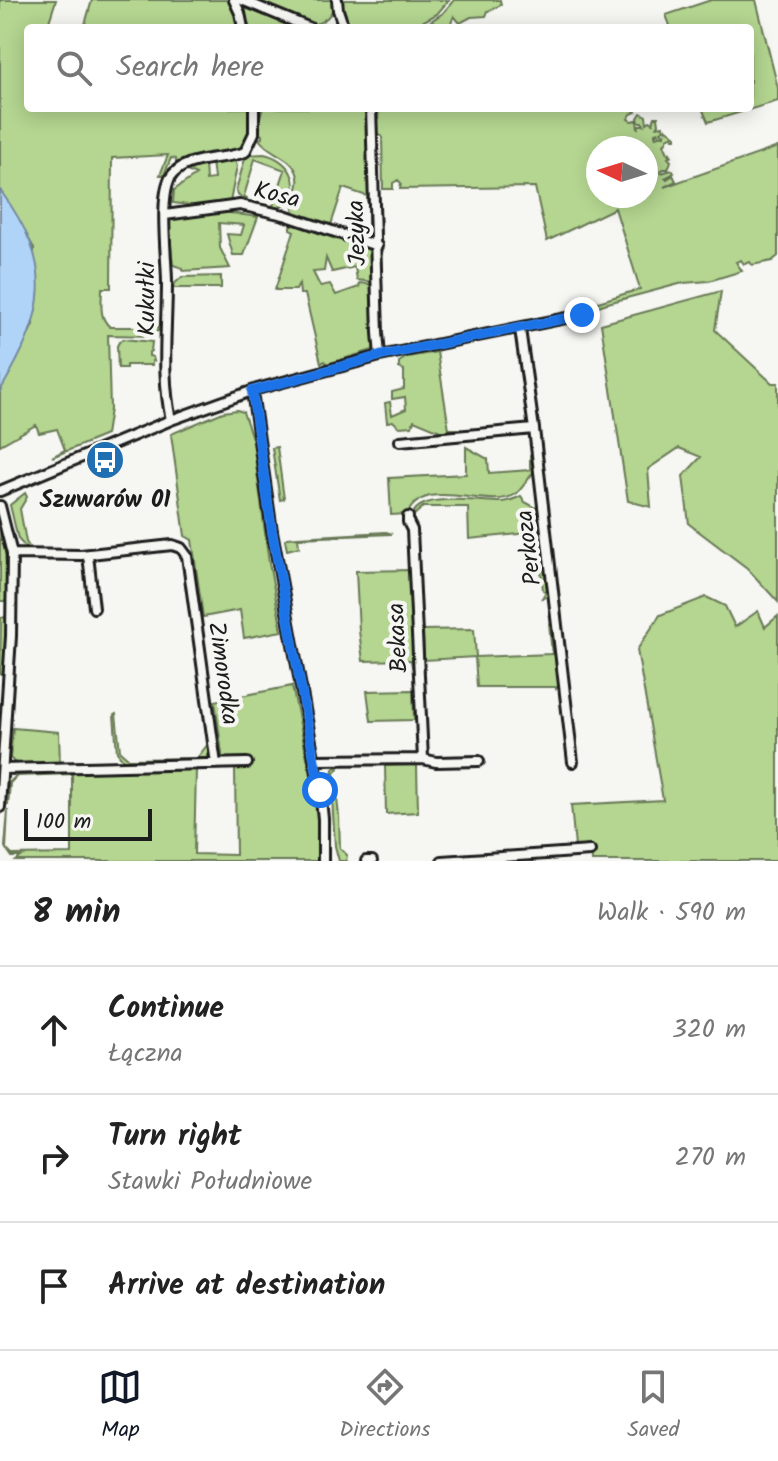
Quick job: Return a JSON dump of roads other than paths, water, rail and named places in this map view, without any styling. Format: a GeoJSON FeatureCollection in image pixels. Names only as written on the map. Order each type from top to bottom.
{"type":"FeatureCollection","features":[{"type":"Feature","properties":{"kind":"street"},"geometry":{"type":"LineString","coordinates":[[234,0],[242,24]]}},
{"type":"Feature","properties":{"kind":"street"},"geometry":{"type":"LineString","coordinates":[[242,0],[300,24]]}},
{"type":"Feature","properties":{"kind":"street"},"geometry":{"type":"LineString","coordinates":[[337,0],[343,24]]}},
{"type":"Feature","properties":{"kind":"street","name":"Kukułki"},"geometry":{"type":"LineString","coordinates":[[171,420],[166,393],[165,215],[171,178],[194,162],[245,152],[254,133],[254,112]]}},
{"type":"Feature","properties":{"kind":"street","name":"Jeżyka"},"geometry":{"type":"LineString","coordinates":[[371,112],[380,356]]}},
{"type":"Feature","properties":{"kind":"street","name":"Kosa"},"geometry":{"type":"LineString","coordinates":[[165,215],[240,205],[284,215],[377,246]]}},
{"type":"Feature","properties":{"kind":"street"},"geometry":{"type":"LineString","coordinates":[[0,491],[171,420],[252,391],[380,356],[591,313]]}},
{"type":"Feature","properties":{"kind":"street","name":"Perkoza"},"geometry":{"type":"LineString","coordinates":[[520,329],[573,762]]}},
{"type":"Feature","properties":{"kind":"street"},"geometry":{"type":"LineString","coordinates":[[252,391],[272,531],[315,760],[323,819],[323,861]]}},
{"type":"Feature","properties":{"kind":"street"},"geometry":{"type":"LineString","coordinates":[[400,441],[534,429]]}},
{"type":"Feature","properties":{"kind":"street"},"geometry":{"type":"LineString","coordinates":[[0,506],[12,554],[11,636],[0,807]]}},
{"type":"Feature","properties":{"kind":"street","name":"Bekasa"},"geometry":{"type":"LineString","coordinates":[[408,517],[412,530],[423,759]]}},
{"type":"Feature","properties":{"kind":"street","name":"Zimorodka"},"geometry":{"type":"LineString","coordinates":[[12,554],[88,555],[172,545],[186,554],[216,764]]}},
{"type":"Feature","properties":{"kind":"street"},"geometry":{"type":"LineString","coordinates":[[88,555],[94,608]]}},
{"type":"Feature","properties":{"kind":"street"},"geometry":{"type":"LineString","coordinates":[[315,760],[479,761]]}},
{"type":"Feature","properties":{"kind":"street"},"geometry":{"type":"LineString","coordinates":[[3,769],[247,763]]}},
{"type":"Feature","properties":{"kind":"street"},"geometry":{"type":"LineString","coordinates":[[442,861],[590,851]]}},
{"type":"Feature","properties":{"kind":"water"},"geometry":{"type":"Polygon","coordinates":[[[0,190],[31,243],[39,290],[27,338],[0,391],[0,190]]]}},
{"type":"Feature","properties":{"kind":"place","name":"Szuwarów 01"},"geometry":{"type":"Point","coordinates":[105,460]}}]}
